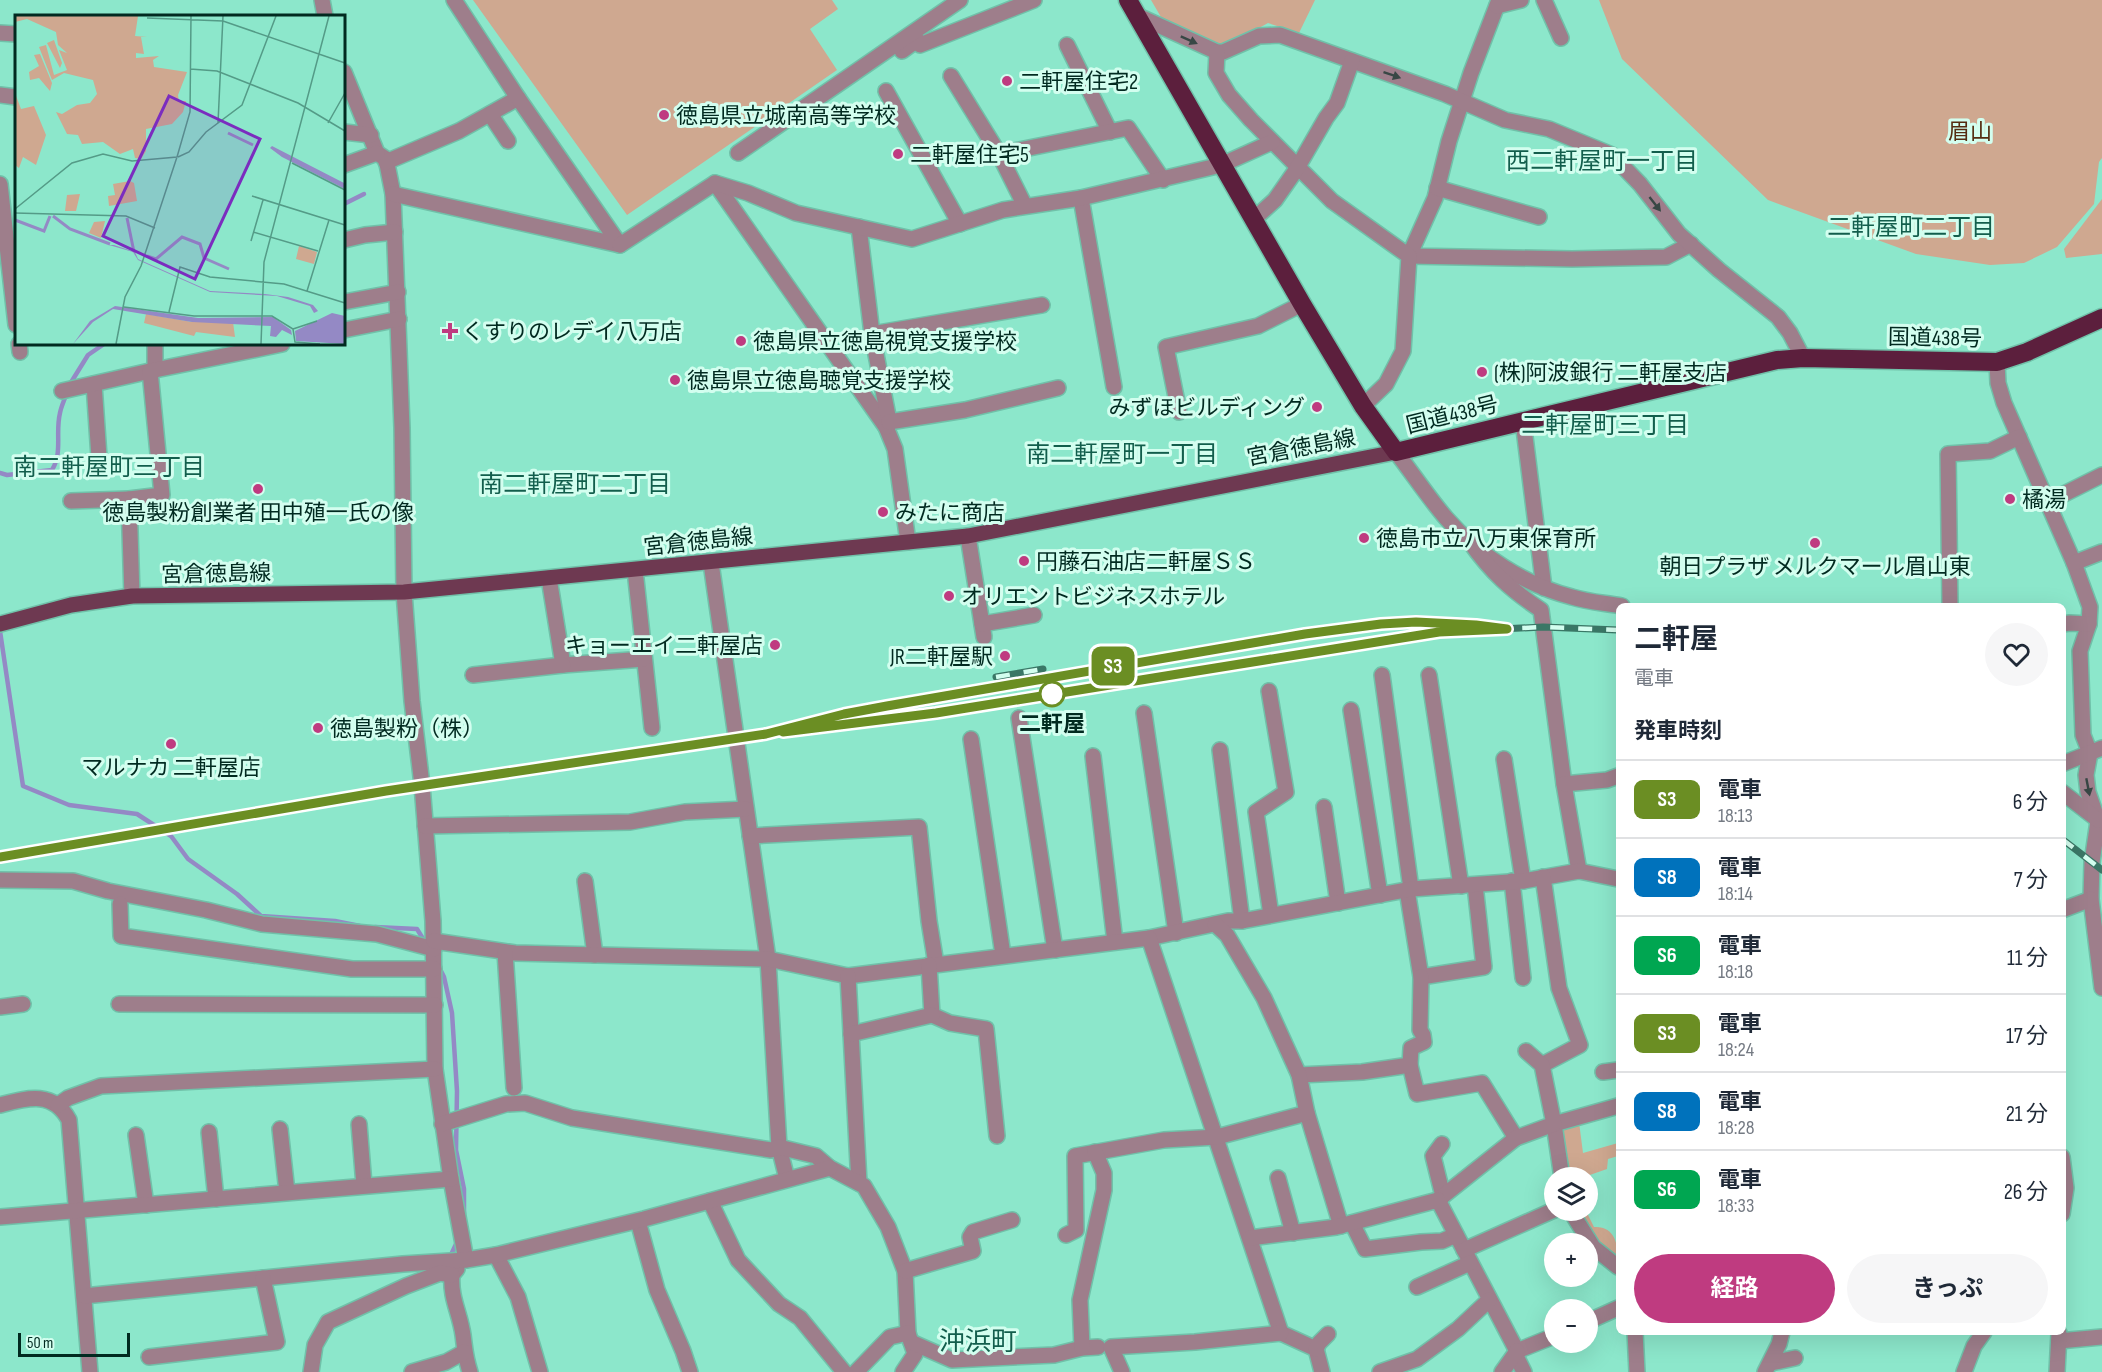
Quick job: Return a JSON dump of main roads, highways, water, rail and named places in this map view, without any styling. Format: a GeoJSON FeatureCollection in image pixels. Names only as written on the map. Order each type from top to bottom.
{"type":"FeatureCollection","features":[{"type":"Feature","properties":{"kind":"highway","name":"国道438号"},"geometry":{"type":"LineString","coordinates":[[1132,8],[1302,304],[1363,406],[1396,452],[1777,360],[1803,358],[1997,362],[2027,352],[2102,318]]}},
{"type":"Feature","properties":{"kind":"main road","name":"宮倉徳島線"},"geometry":{"type":"LineString","coordinates":[[0,624],[71,605],[132,596],[404,592],[968,536],[1396,452]]}},
{"type":"Feature","properties":{"kind":"waterway"},"geometry":{"type":"LineString","coordinates":[[345,204],[364,194]]}},
{"type":"Feature","properties":{"kind":"waterway"},"geometry":{"type":"LineString","coordinates":[[70,384],[88,355],[103,345]]}},
{"type":"Feature","properties":{"kind":"waterway"},"geometry":{"type":"LineString","coordinates":[[0,473],[7,475],[52,470],[58,449],[60,413],[66,395]]}},
{"type":"Feature","properties":{"kind":"waterway"},"geometry":{"type":"LineString","coordinates":[[0,631],[23,786],[69,805],[137,814],[171,836],[188,859],[237,894],[261,916],[335,921],[360,926]]}},
{"type":"Feature","properties":{"kind":"waterway"},"geometry":{"type":"LineString","coordinates":[[375,927],[417,929],[425,942]]}},
{"type":"Feature","properties":{"kind":"waterway"},"geometry":{"type":"LineString","coordinates":[[439,967],[444,977],[452,1013],[457,1091],[456,1150],[464,1189],[464,1214]]}},
{"type":"Feature","properties":{"kind":"waterway"},"geometry":{"type":"LineString","coordinates":[[449,1259],[457,1242]]}},
{"type":"Feature","properties":{"kind":"railway"},"geometry":{"type":"LineString","coordinates":[[811,722],[916,700],[1338,629],[1454,624]]}},
{"type":"Feature","properties":{"kind":"railway"},"geometry":{"type":"LineString","coordinates":[[0,857],[422,785],[736,737],[936,713],[1439,632],[1543,627],[1616,630]]}},
{"type":"Feature","properties":{"kind":"railway"},"geometry":{"type":"LineString","coordinates":[[996,677],[1043,669]]}},
{"type":"Feature","properties":{"kind":"railway"},"geometry":{"type":"LineString","coordinates":[[2066,842],[2102,870]]}},
{"type":"Feature","properties":{"kind":"train","name":"S3"},"geometry":{"type":"LineString","coordinates":[[0,857],[386,791],[766,734],[844,714],[887,706],[1305,634],[1416,622],[1507,629],[1439,632],[936,713],[783,732]]}},
{"type":"Feature","properties":{"kind":"place","name":"二軒屋住宅2"},"geometry":{"type":"Point","coordinates":[1007,81]}},
{"type":"Feature","properties":{"kind":"place","name":"徳島県立城南高等学校"},"geometry":{"type":"Point","coordinates":[664,115]}},
{"type":"Feature","properties":{"kind":"place","name":"二軒屋住宅5"},"geometry":{"type":"Point","coordinates":[898,154]}},
{"type":"Feature","properties":{"kind":"place","name":"くすりのレデイ八万店"},"geometry":{"type":"Point","coordinates":[450,331]}},
{"type":"Feature","properties":{"kind":"place","name":"徳島県立徳島視覚支援学校"},"geometry":{"type":"Point","coordinates":[741,341]}},
{"type":"Feature","properties":{"kind":"place","name":"(株)阿波銀行 二軒屋支店"},"geometry":{"type":"Point","coordinates":[1482,372]}},
{"type":"Feature","properties":{"kind":"place","name":"徳島県立徳島聴覚支援学校"},"geometry":{"type":"Point","coordinates":[675,380]}},
{"type":"Feature","properties":{"kind":"place","name":"みずほビルディング"},"geometry":{"type":"Point","coordinates":[1317,407]}},
{"type":"Feature","properties":{"kind":"place","name":"徳島製粉創業者 田中殖一氏の像"},"geometry":{"type":"Point","coordinates":[258,489]}},
{"type":"Feature","properties":{"kind":"place","name":"橘湯"},"geometry":{"type":"Point","coordinates":[2010,499]}},
{"type":"Feature","properties":{"kind":"place","name":"みたに商店"},"geometry":{"type":"Point","coordinates":[883,512]}},
{"type":"Feature","properties":{"kind":"place","name":"徳島市立八万東保育所"},"geometry":{"type":"Point","coordinates":[1364,538]}},
{"type":"Feature","properties":{"kind":"place","name":"朝日プラザ メルクマール眉山東"},"geometry":{"type":"Point","coordinates":[1815,543]}},
{"type":"Feature","properties":{"kind":"place","name":"円藤石油店二軒屋ＳＳ"},"geometry":{"type":"Point","coordinates":[1024,561]}},
{"type":"Feature","properties":{"kind":"place","name":"オリエントビジネスホテル"},"geometry":{"type":"Point","coordinates":[949,596]}},
{"type":"Feature","properties":{"kind":"place","name":"キョーエイ二軒屋店"},"geometry":{"type":"Point","coordinates":[775,645]}},
{"type":"Feature","properties":{"kind":"place","name":"JR二軒屋駅"},"geometry":{"type":"Point","coordinates":[1005,656]}},
{"type":"Feature","properties":{"kind":"place","name":"二軒屋"},"geometry":{"type":"Point","coordinates":[1052,694]}},
{"type":"Feature","properties":{"kind":"place","name":"徳島製粉（株）"},"geometry":{"type":"Point","coordinates":[318,728]}},
{"type":"Feature","properties":{"kind":"place","name":"マルナカ 二軒屋店"},"geometry":{"type":"Point","coordinates":[171,744]}},
{"type":"Feature","properties":{"kind":"district","name":"西二軒屋町一丁目"},"geometry":{"type":"Point","coordinates":[1602,161]}},
{"type":"Feature","properties":{"kind":"district","name":"二軒屋町二丁目"},"geometry":{"type":"Point","coordinates":[1911,227]}},
{"type":"Feature","properties":{"kind":"district","name":"二軒屋町三丁目"},"geometry":{"type":"Point","coordinates":[1605,425]}},
{"type":"Feature","properties":{"kind":"district","name":"南二軒屋町一丁目"},"geometry":{"type":"Point","coordinates":[1122,454]}},
{"type":"Feature","properties":{"kind":"district","name":"南二軒屋町三丁目"},"geometry":{"type":"Point","coordinates":[109,467]}},
{"type":"Feature","properties":{"kind":"district","name":"南二軒屋町二丁目"},"geometry":{"type":"Point","coordinates":[575,484]}},
{"type":"Feature","properties":{"kind":"district","name":"沖浜町"},"geometry":{"type":"Point","coordinates":[978,1341]}},
{"type":"Feature","properties":{"kind":"park label","name":"眉山"},"geometry":{"type":"Point","coordinates":[1970,131]}}]}
